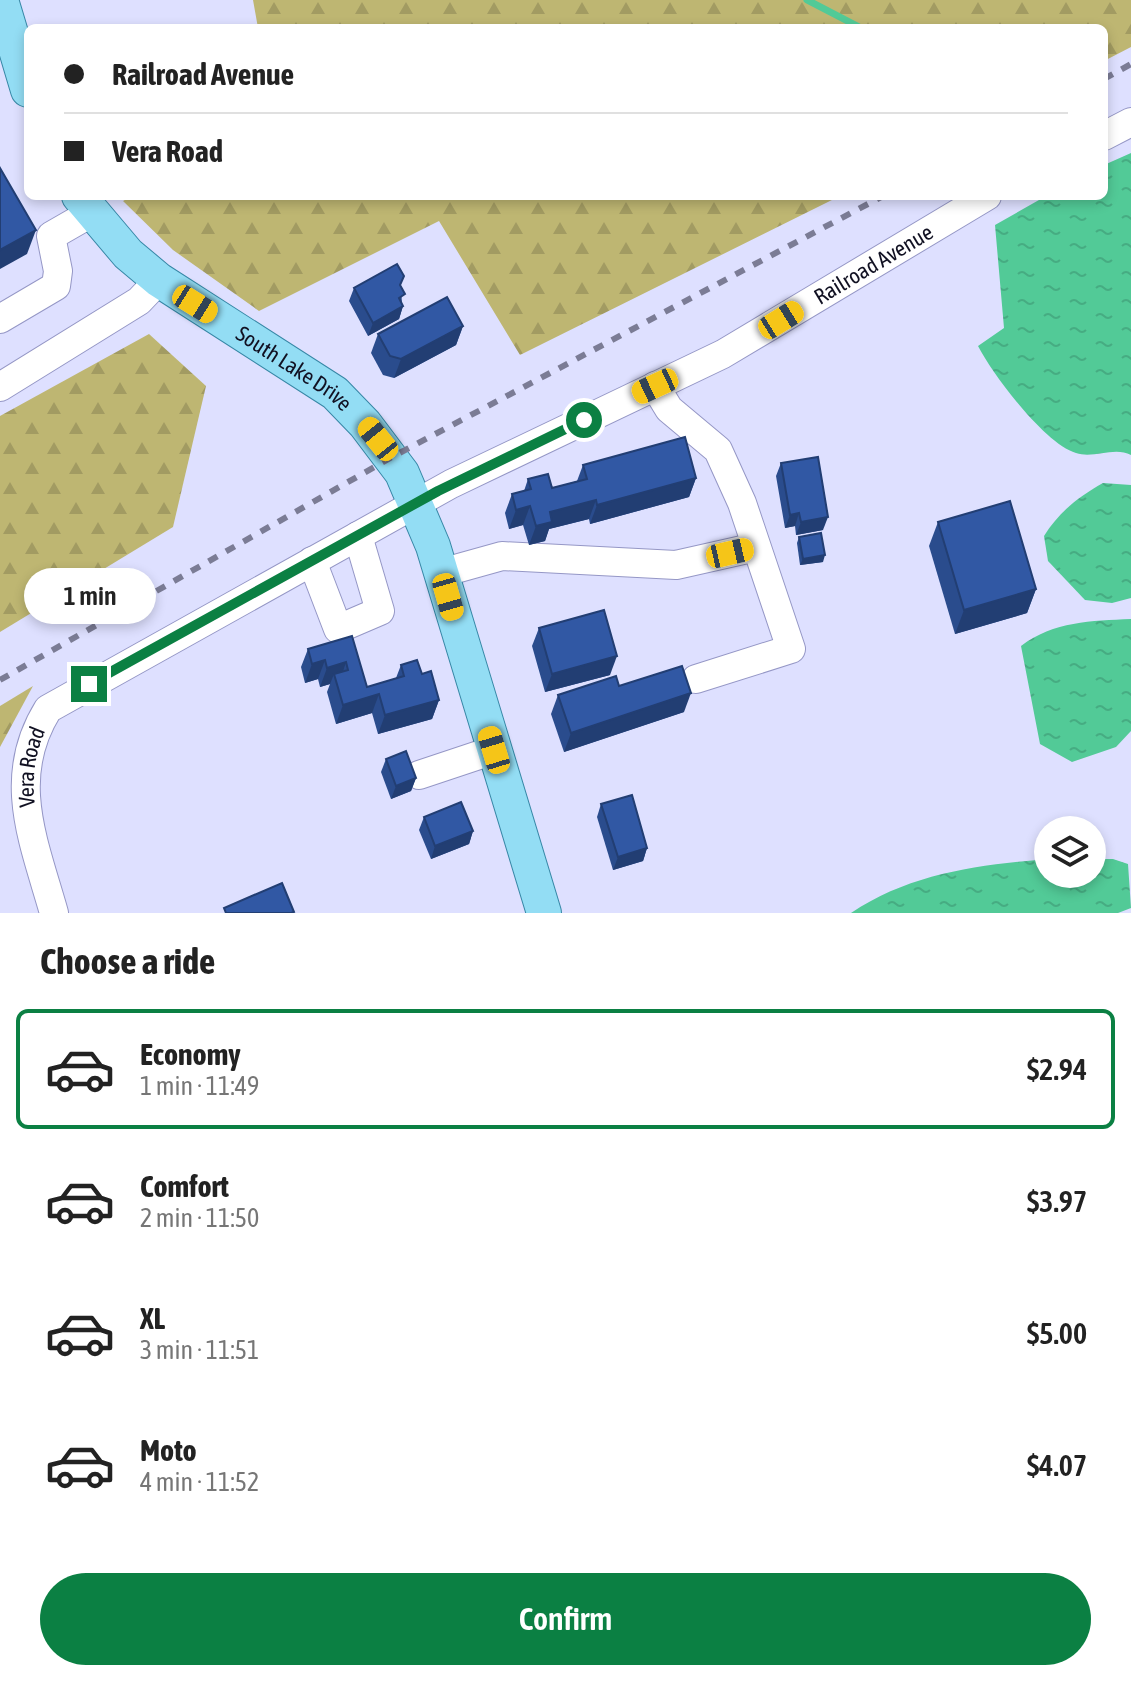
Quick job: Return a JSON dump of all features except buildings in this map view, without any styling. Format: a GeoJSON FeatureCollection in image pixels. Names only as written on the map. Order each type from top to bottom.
{"type":"FeatureCollection","features":[{"type":"Feature","properties":{"kind":"main road"},"geometry":{"type":"LineString","coordinates":[[1,0],[24,77]]}},
{"type":"Feature","properties":{"kind":"main road","name":"South Lake Drive"},"geometry":{"type":"LineString","coordinates":[[85,204],[128,254],[159,280],[335,393],[392,457],[417,502],[441,573],[544,913]]}},
{"type":"Feature","properties":{"kind":"street"},"geometry":{"type":"LineString","coordinates":[[1108,134],[1131,122]]}},
{"type":"Feature","properties":{"kind":"street","name":"Railroad Avenue"},"geometry":{"type":"LineString","coordinates":[[417,502],[735,348],[980,200]]}},
{"type":"Feature","properties":{"kind":"street"},"geometry":{"type":"LineString","coordinates":[[0,319],[56,286],[58,271],[51,236],[85,204]]}},
{"type":"Feature","properties":{"kind":"street"},"geometry":{"type":"LineString","coordinates":[[0,387],[139,301],[159,280]]}},
{"type":"Feature","properties":{"kind":"street"},"geometry":{"type":"LineString","coordinates":[[655,386],[669,409],[718,450],[791,649],[696,679]]}},
{"type":"Feature","properties":{"kind":"street","name":"Vera Road"},"geometry":{"type":"LineString","coordinates":[[54,913],[25,813],[28,749],[48,709],[417,502]]}},
{"type":"Feature","properties":{"kind":"street"},"geometry":{"type":"LineString","coordinates":[[312,561],[338,629],[380,611],[358,536]]}},
{"type":"Feature","properties":{"kind":"street"},"geometry":{"type":"LineString","coordinates":[[441,573],[502,556],[676,565],[756,547]]}},
{"type":"Feature","properties":{"kind":"street"},"geometry":{"type":"LineString","coordinates":[[419,775],[494,750]]}},
{"type":"Feature","properties":{"kind":"green space"},"geometry":{"type":"Polygon","coordinates":[[[253,0],[1131,0],[1131,47],[1108,59],[1108,24],[257,24],[253,0]]]}},
{"type":"Feature","properties":{"kind":"green space"},"geometry":{"type":"Polygon","coordinates":[[[832,200],[520,355],[439,221],[259,311],[173,250],[123,201],[832,200]]]}},
{"type":"Feature","properties":{"kind":"green space"},"geometry":{"type":"Polygon","coordinates":[[[149,334],[206,386],[173,527],[0,632],[0,416],[149,334]]]}},
{"type":"Feature","properties":{"kind":"green space"},"geometry":{"type":"Polygon","coordinates":[[[33,686],[0,747],[0,706],[33,686]]]}},
{"type":"Feature","properties":{"kind":"water"},"geometry":{"type":"Polygon","coordinates":[[[1131,153],[1131,455],[1118,452],[1090,455],[1064,447],[1035,423],[995,374],[978,346],[1004,328],[995,225],[1039,200],[1108,200],[1108,163],[1131,153]]]}},
{"type":"Feature","properties":{"kind":"water"},"geometry":{"type":"Polygon","coordinates":[[[1103,483],[1131,485],[1131,598],[1112,603],[1085,600],[1048,561],[1044,536],[1070,506],[1103,483]]]}},
{"type":"Feature","properties":{"kind":"water"},"geometry":{"type":"Polygon","coordinates":[[[1131,619],[1131,731],[1116,747],[1072,762],[1040,744],[1021,646],[1060,627],[1131,619]]]}},
{"type":"Feature","properties":{"kind":"water"},"geometry":{"type":"Polygon","coordinates":[[[1106,859],[1113,859],[1128,864],[1131,908],[1118,913],[851,913],[874,899],[921,880],[996,864],[1034,860],[1034,888],[1106,888],[1106,859]]]}},
{"type":"Feature","properties":{"kind":"waterway"},"geometry":{"type":"LineString","coordinates":[[807,0],[853,24]]}},
{"type":"Feature","properties":{"kind":"railway"},"geometry":{"type":"LineString","coordinates":[[1108,77],[1131,64]]}},
{"type":"Feature","properties":{"kind":"railway"},"geometry":{"type":"LineString","coordinates":[[0,680],[392,457],[875,200]]}},
{"type":"Feature","properties":{"kind":"route"},"geometry":{"type":"LineString","coordinates":[[89,684],[438,491],[584,420]]}}]}
